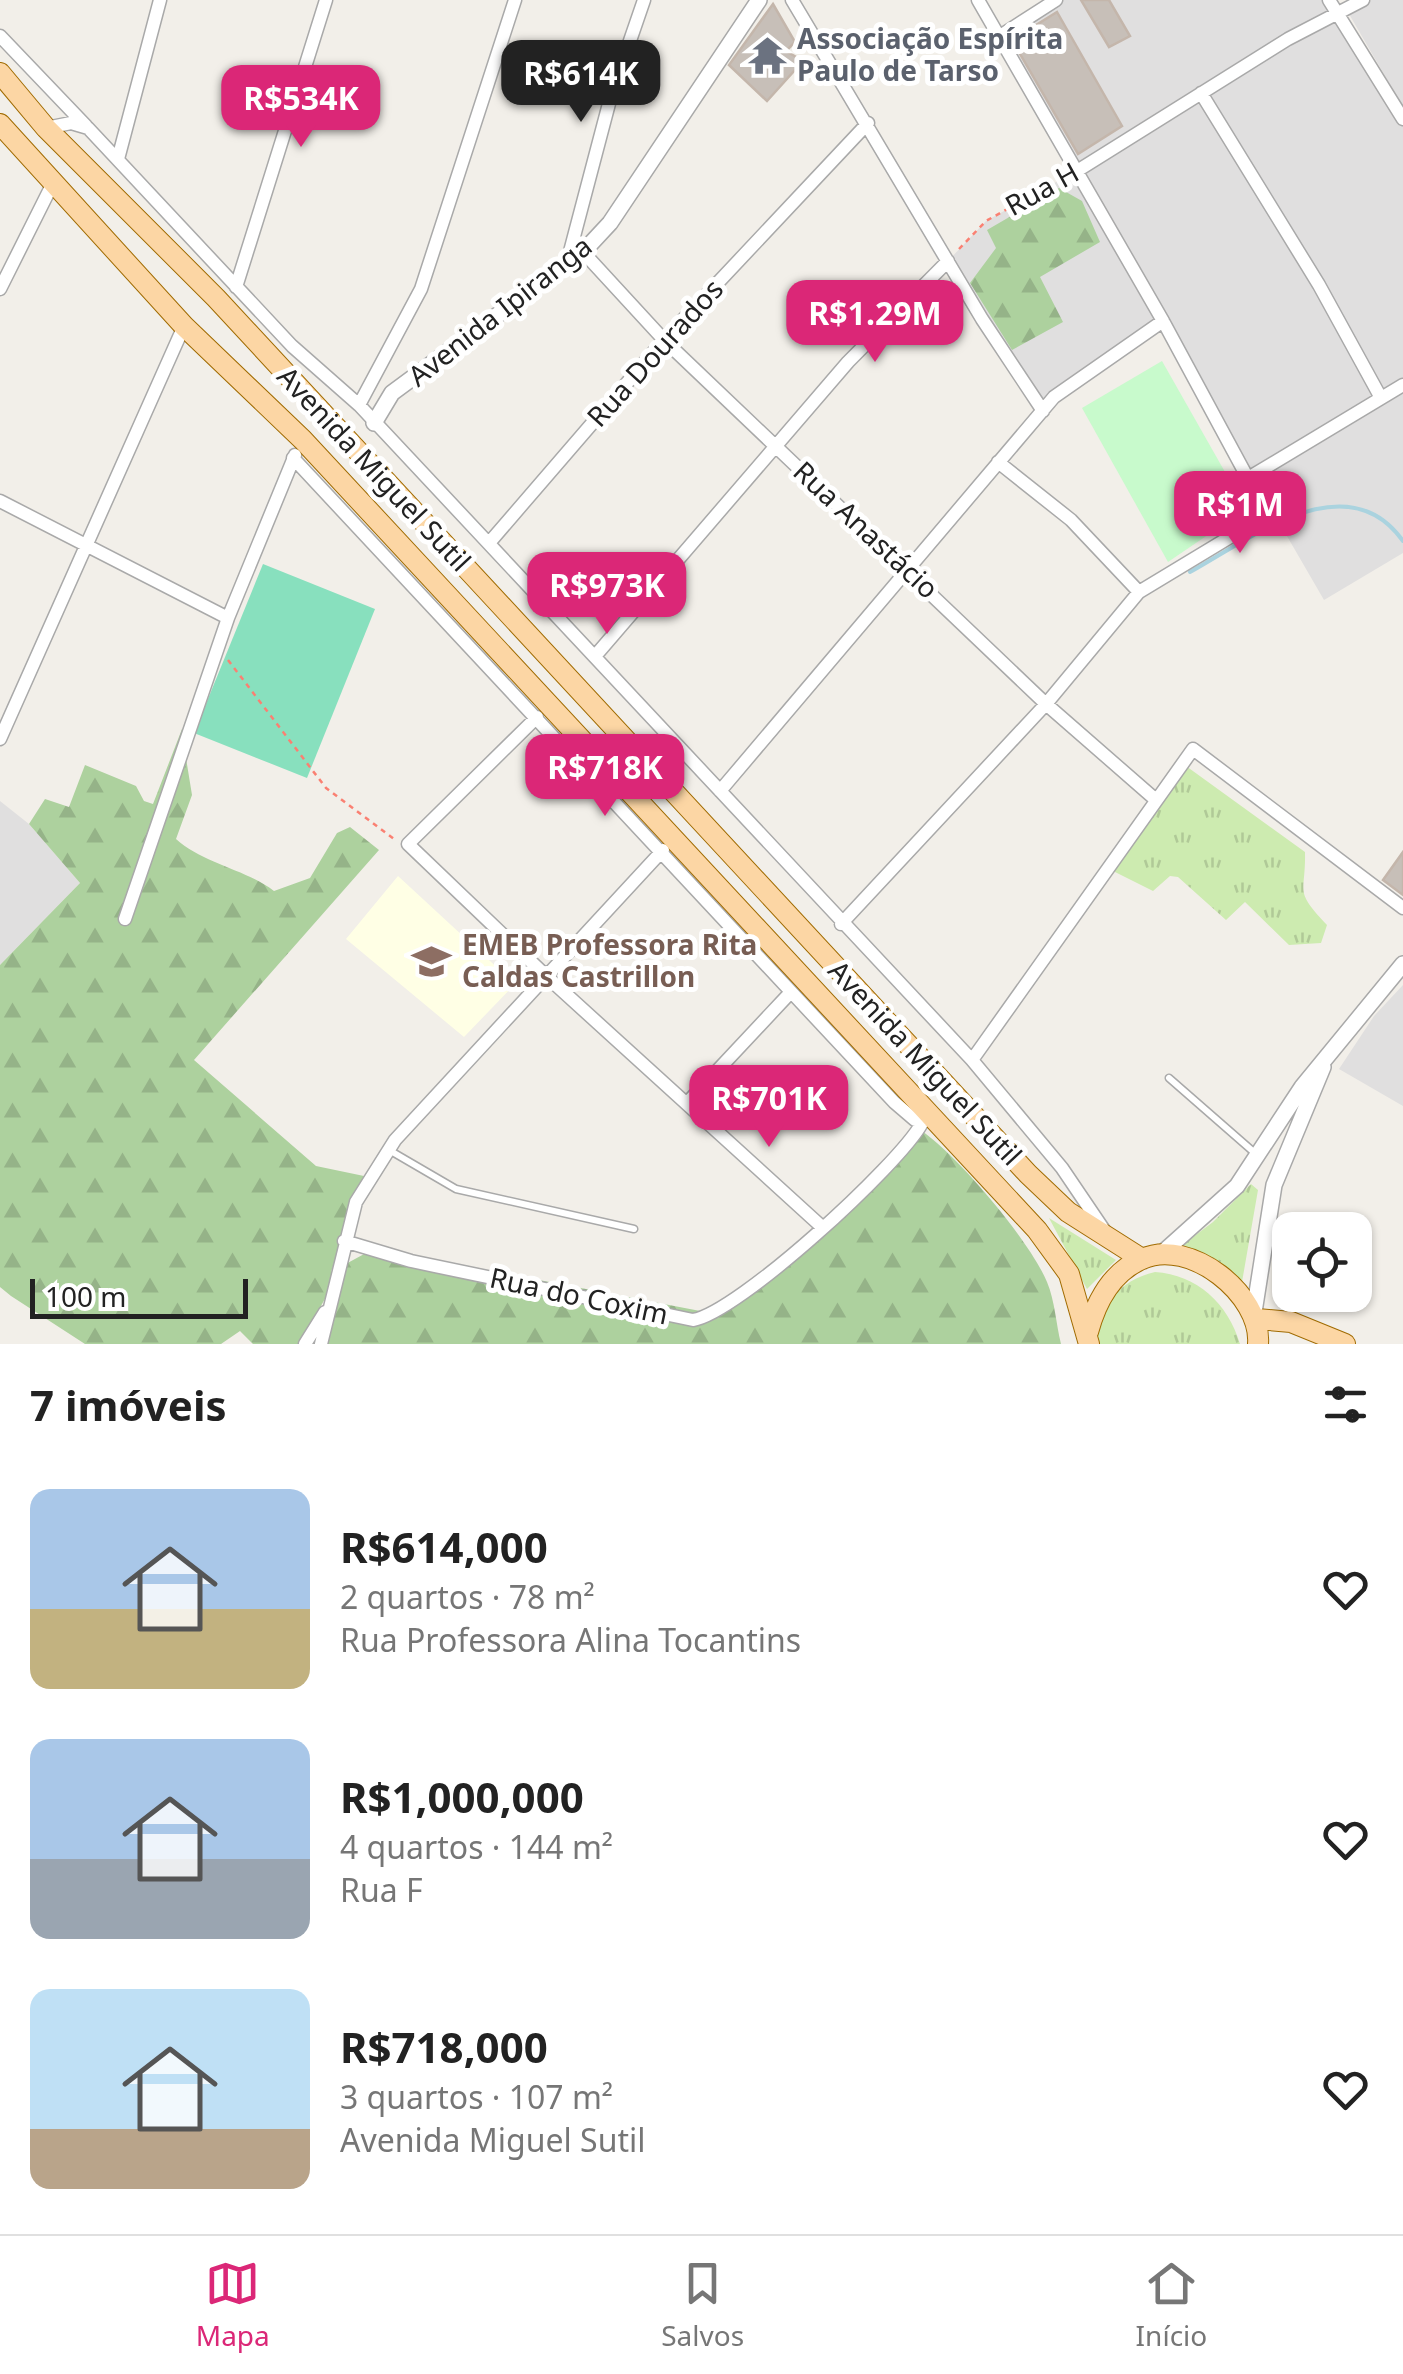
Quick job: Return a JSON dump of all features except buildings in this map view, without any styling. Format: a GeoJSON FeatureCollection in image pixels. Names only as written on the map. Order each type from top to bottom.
{"type":"FeatureCollection","features":[{"type":"Feature","properties":{"kind":"main road","name":"Avenida Miguel Sutil"},"geometry":{"type":"LineString","coordinates":[[0,73],[46,128],[228,312],[1028,1174],[1068,1212],[1114,1244],[1150,1257]]}},
{"type":"Feature","properties":{"kind":"main road","name":"Avenida Miguel Sutil"},"geometry":{"type":"LineString","coordinates":[[0,124],[298,449],[1060,1257],[1088,1339]]}},
{"type":"Feature","properties":{"kind":"main road","name":"Avenida Miguel Sutil"},"geometry":{"type":"LineString","coordinates":[[1088,1339],[1094,1307],[1110,1284],[1150,1257]]}},
{"type":"Feature","properties":{"kind":"main road"},"geometry":{"type":"LineString","coordinates":[[1150,1257],[1198,1264],[1222,1278],[1256,1315],[1291,1322],[1345,1344]]}},
{"type":"Feature","properties":{"kind":"main road"},"geometry":{"type":"LineString","coordinates":[[1256,1315],[1258,1344]]}},
{"type":"Feature","properties":{"kind":"street"},"geometry":{"type":"LineString","coordinates":[[118,159],[160,0]]}},
{"type":"Feature","properties":{"kind":"street"},"geometry":{"type":"LineString","coordinates":[[236,287],[326,0]]}},
{"type":"Feature","properties":{"kind":"street"},"geometry":{"type":"LineString","coordinates":[[359,405],[422,289],[514,0]]}},
{"type":"Feature","properties":{"kind":"street"},"geometry":{"type":"LineString","coordinates":[[567,263],[611,96],[644,0]]}},
{"type":"Feature","properties":{"kind":"street","name":"Avenida Ipiranga"},"geometry":{"type":"LineString","coordinates":[[374,423],[392,394],[583,252],[652,164],[759,0]]}},
{"type":"Feature","properties":{"kind":"street"},"geometry":{"type":"LineString","coordinates":[[792,0],[1042,411]]}},
{"type":"Feature","properties":{"kind":"street"},"geometry":{"type":"LineString","coordinates":[[841,924],[1046,704],[1140,592],[1230,537],[1256,515],[1258,497],[1250,477],[978,0]]}},
{"type":"Feature","properties":{"kind":"street"},"geometry":{"type":"LineString","coordinates":[[1000,36],[1056,0]]}},
{"type":"Feature","properties":{"kind":"street"},"geometry":{"type":"LineString","coordinates":[[1329,0],[1403,119]]}},
{"type":"Feature","properties":{"kind":"street","name":"Rua H"},"geometry":{"type":"LineString","coordinates":[[1076,171],[1363,0]]}},
{"type":"Feature","properties":{"kind":"street","name":"Avenida Miguel Sutil"},"geometry":{"type":"LineString","coordinates":[[0,36],[292,346],[359,405],[972,1060],[1062,1168],[1114,1244]]}},
{"type":"Feature","properties":{"kind":"street"},"geometry":{"type":"LineString","coordinates":[[1202,93],[1319,285],[1381,398]]}},
{"type":"Feature","properties":{"kind":"street"},"geometry":{"type":"LineString","coordinates":[[46,128],[71,122],[88,128]]}},
{"type":"Feature","properties":{"kind":"street","name":"Rua Dourados"},"geometry":{"type":"LineString","coordinates":[[489,543],[664,340],[868,123]]}},
{"type":"Feature","properties":{"kind":"street"},"geometry":{"type":"LineString","coordinates":[[0,289],[54,183]]}},
{"type":"Feature","properties":{"kind":"street","name":"Rua Anastácio"},"geometry":{"type":"LineString","coordinates":[[583,252],[664,340],[1046,704],[1156,800]]}},
{"type":"Feature","properties":{"kind":"street"},"geometry":{"type":"LineString","coordinates":[[596,656],[848,362],[948,261]]}},
{"type":"Feature","properties":{"kind":"street"},"geometry":{"type":"LineString","coordinates":[[720,792],[1054,397],[1163,321]]}},
{"type":"Feature","properties":{"kind":"street"},"geometry":{"type":"LineString","coordinates":[[0,739],[184,326]]}},
{"type":"Feature","properties":{"kind":"street"},"geometry":{"type":"LineString","coordinates":[[1250,477],[1403,385]]}},
{"type":"Feature","properties":{"kind":"street"},"geometry":{"type":"LineString","coordinates":[[124,920],[228,618],[298,449]]}},
{"type":"Feature","properties":{"kind":"street","name":"Avenida Miguel Sutil"},"geometry":{"type":"LineString","coordinates":[[298,449],[790,994],[894,1102],[928,1121]]}},
{"type":"Feature","properties":{"kind":"street"},"geometry":{"type":"LineString","coordinates":[[998,462],[1071,520],[1140,592]]}},
{"type":"Feature","properties":{"kind":"street"},"geometry":{"type":"LineString","coordinates":[[0,501],[228,618]]}},
{"type":"Feature","properties":{"kind":"street"},"geometry":{"type":"LineString","coordinates":[[537,716],[408,844],[545,975],[822,1227]]}},
{"type":"Feature","properties":{"kind":"street"},"geometry":{"type":"LineString","coordinates":[[972,1060],[1194,749],[1403,908]]}},
{"type":"Feature","properties":{"kind":"street"},"geometry":{"type":"LineString","coordinates":[[320,1344],[344,1241],[368,1177],[545,975],[663,850]]}},
{"type":"Feature","properties":{"kind":"street"},"geometry":{"type":"LineString","coordinates":[[1150,1257],[1215,1210],[1328,1052],[1402,968]]}},
{"type":"Feature","properties":{"kind":"street"},"geometry":{"type":"LineString","coordinates":[[687,1104],[790,994]]}},
{"type":"Feature","properties":{"kind":"street"},"geometry":{"type":"LineString","coordinates":[[1256,1315],[1274,1186],[1328,1052]]}},
{"type":"Feature","properties":{"kind":"street","name":"Rua do Coxim"},"geometry":{"type":"LineString","coordinates":[[344,1241],[412,1261],[693,1320],[746,1294],[822,1227],[928,1121]]}},
{"type":"Feature","properties":{"kind":"street"},"geometry":{"type":"LineString","coordinates":[[1257,1155],[1274,1186]]}},
{"type":"Feature","properties":{"kind":"street"},"geometry":{"type":"LineString","coordinates":[[305,1344],[330,1305]]}},
{"type":"Feature","properties":{"kind":"lane"},"geometry":{"type":"LineString","coordinates":[[1169,1078],[1257,1155]]}},
{"type":"Feature","properties":{"kind":"lane"},"geometry":{"type":"LineString","coordinates":[[388,1150],[456,1189],[634,1229]]}},
{"type":"Feature","properties":{"kind":"path","name":"Rua H"},"geometry":{"type":"LineString","coordinates":[[948,261],[986,221],[1076,171]]}},
{"type":"Feature","properties":{"kind":"path"},"geometry":{"type":"LineString","coordinates":[[218,646],[326,788],[395,840],[408,844]]}},
{"type":"Feature","properties":{"kind":"shaded area"},"geometry":{"type":"Polygon","coordinates":[[[1056,0],[1329,0],[1403,119],[1403,553],[1324,600],[1163,322],[1043,411],[948,261],[986,221],[1076,171],[1000,36],[1056,0]]]}},
{"type":"Feature","properties":{"kind":"shaded area"},"geometry":{"type":"Polygon","coordinates":[[[1371,0],[1403,0],[1403,107],[1349,14],[1371,0]]]}},
{"type":"Feature","properties":{"kind":"shaded area"},"geometry":{"type":"Polygon","coordinates":[[[0,801],[29,824],[80,883],[0,965],[0,801]]]}},
{"type":"Feature","properties":{"kind":"shaded area","name":"EMEB Professora Rita Caldas Castrillon"},"geometry":{"type":"Polygon","coordinates":[[[398,876],[515,984],[464,1037],[346,939],[398,876]]]}},
{"type":"Feature","properties":{"kind":"shaded area"},"geometry":{"type":"Polygon","coordinates":[[[1403,985],[1403,1106],[1339,1069],[1374,1016],[1403,985]]]}},
{"type":"Feature","properties":{"kind":"green space"},"geometry":{"type":"Polygon","coordinates":[[[1059,188],[1082,201],[1100,242],[1040,277],[1063,322],[1012,350],[970,283],[996,248],[987,230],[1059,188]]]}},
{"type":"Feature","properties":{"kind":"green space"},"geometry":{"type":"Polygon","coordinates":[[[1162,361],[1246,509],[1168,562],[1082,408],[1162,361]]]}},
{"type":"Feature","properties":{"kind":"green space"},"geometry":{"type":"Polygon","coordinates":[[[263,564],[375,609],[307,778],[194,733],[263,564]]]}},
{"type":"Feature","properties":{"kind":"green space"},"geometry":{"type":"Polygon","coordinates":[[[182,729],[191,737],[185,752],[192,795],[176,839],[186,847],[274,891],[310,878],[337,833],[350,827],[379,850],[194,1060],[316,1166],[364,1176],[331,1272],[366,1253],[393,1252],[721,1315],[827,1229],[922,1131],[973,1179],[1026,1245],[1050,1289],[1061,1344],[326,1344],[327,1295],[300,1344],[253,1344],[240,1331],[221,1344],[85,1344],[11,1296],[0,1287],[0,965],[80,883],[29,824],[45,799],[69,807],[85,765],[136,786],[144,801],[153,804],[182,729]]]}},
{"type":"Feature","properties":{"kind":"green space"},"geometry":{"type":"Polygon","coordinates":[[[1186,766],[1305,852],[1305,897],[1327,925],[1321,943],[1289,945],[1245,902],[1226,920],[1178,877],[1170,876],[1153,891],[1113,871],[1186,766]]]}},
{"type":"Feature","properties":{"kind":"green space"},"geometry":{"type":"Polygon","coordinates":[[[1251,1184],[1258,1190],[1242,1282],[1181,1246],[1213,1222],[1251,1184]]]}},
{"type":"Feature","properties":{"kind":"green space"},"geometry":{"type":"Polygon","coordinates":[[[1049,1218],[1116,1260],[1087,1289],[1049,1218]]]}},
{"type":"Feature","properties":{"kind":"green space"},"geometry":{"type":"Polygon","coordinates":[[[1155,1272],[1184,1279],[1209,1294],[1228,1316],[1240,1344],[1094,1344],[1100,1319],[1112,1298],[1131,1282],[1155,1272]]]}},
{"type":"Feature","properties":{"kind":"waterway"},"geometry":{"type":"LineString","coordinates":[[1190,572],[1270,526],[1327,507],[1355,508],[1380,518],[1403,541]]}},
{"type":"Feature","properties":{"kind":"place","name":"Associação Espírita Paulo de Tarso"},"geometry":{"type":"Point","coordinates":[767,55]}},
{"type":"Feature","properties":{"kind":"place","name":"EMEB Professora Rita Caldas Castrillon"},"geometry":{"type":"Point","coordinates":[432,961]}}]}
